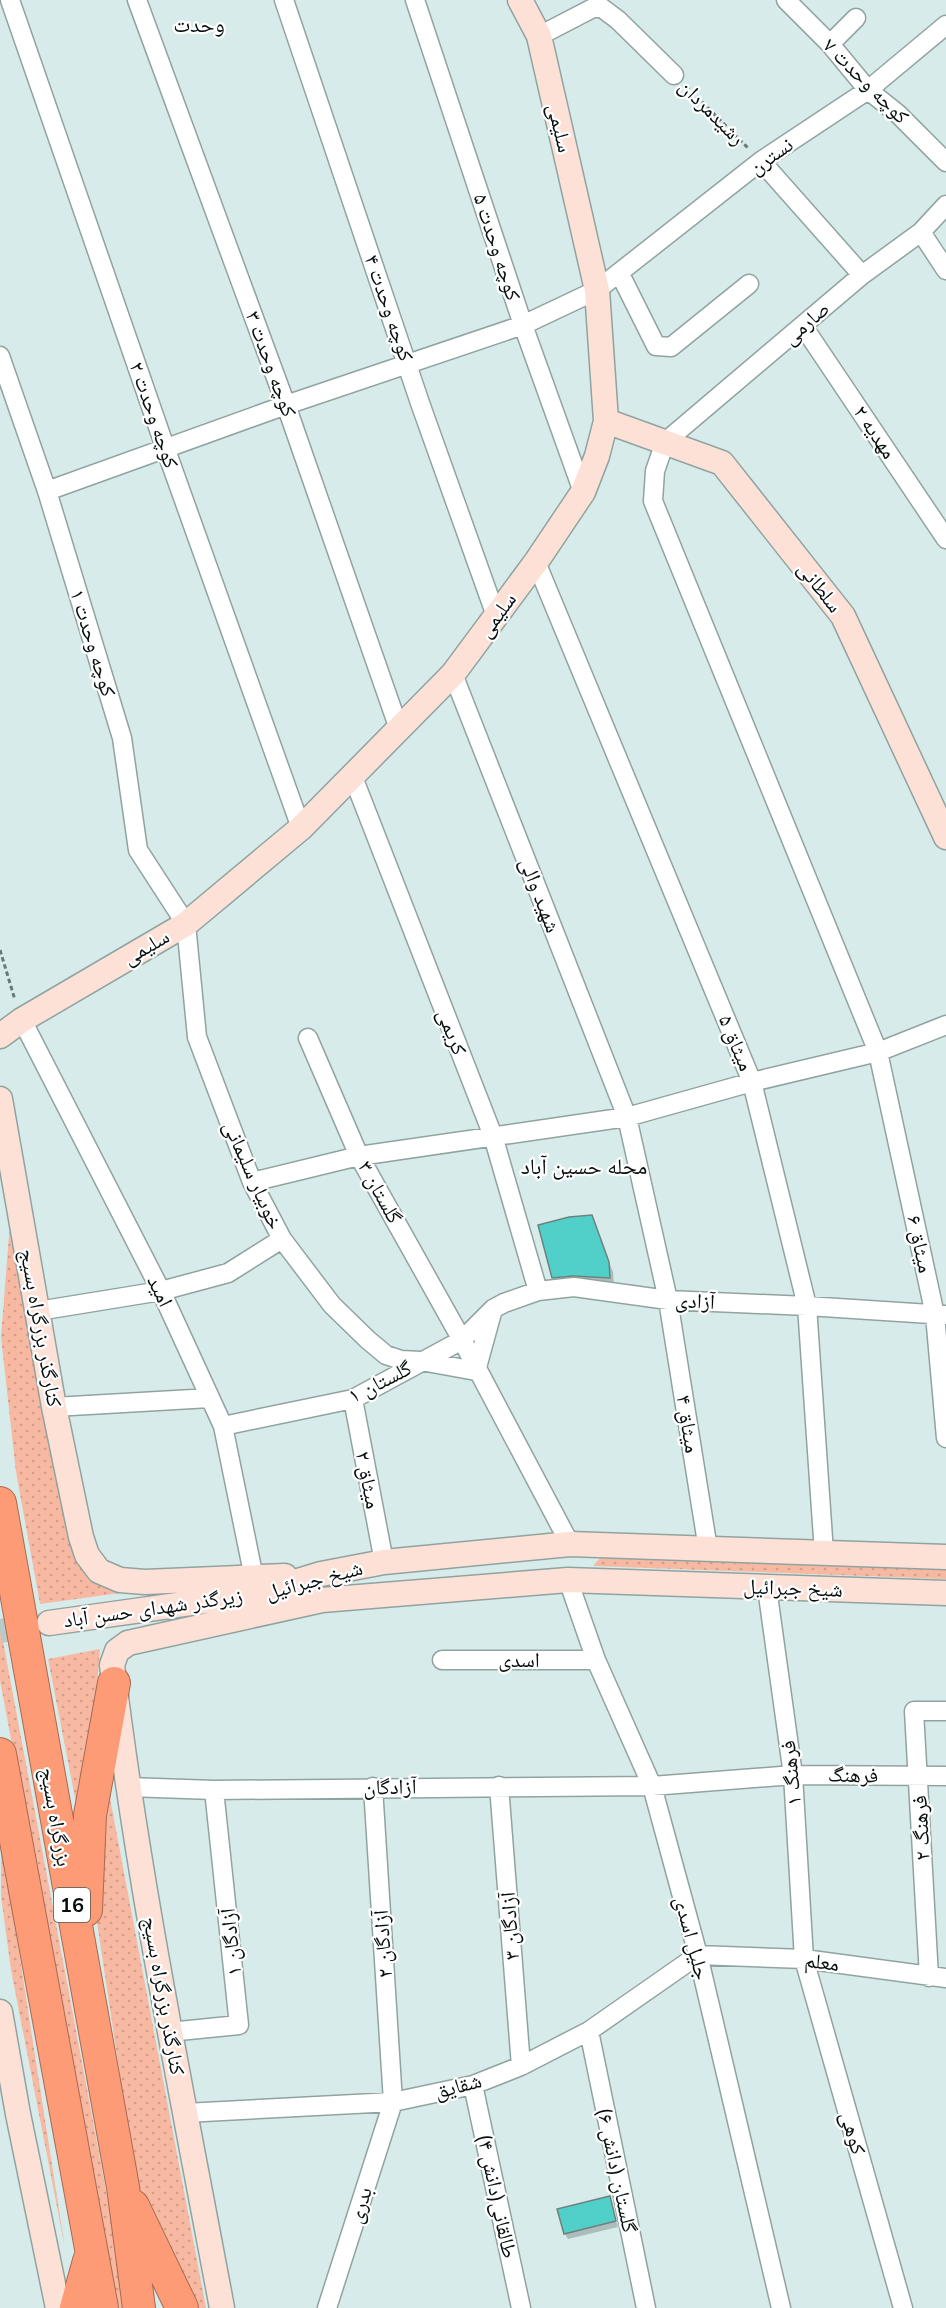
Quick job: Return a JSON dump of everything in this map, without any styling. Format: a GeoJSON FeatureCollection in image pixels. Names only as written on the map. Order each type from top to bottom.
{"type":"FeatureCollection","features":[{"type":"Feature","properties":{"kind":"highway","name":"بزرگراه بسیج"},"geometry":{"type":"LineString","coordinates":[[0,1503],[123,2187],[139,2308]]}},
{"type":"Feature","properties":{"kind":"highway"},"geometry":{"type":"LineString","coordinates":[[84,1971],[90,1815],[114,1683]]}},
{"type":"Feature","properties":{"kind":"highway","name":"بزرگراه بسیج"},"geometry":{"type":"LineString","coordinates":[[0,1754],[3,1790],[102,2308]]}},
{"type":"Feature","properties":{"kind":"highway"},"geometry":{"type":"LineString","coordinates":[[123,2187],[182,2308]]}},
{"type":"Feature","properties":{"kind":"highway"},"geometry":{"type":"LineString","coordinates":[[76,2308],[91,2254]]}},
{"type":"Feature","properties":{"kind":"street","name":"کوچه وحدت ۲"},"geometry":{"type":"LineString","coordinates":[[10,0],[166,450],[301,828]]}},
{"type":"Feature","properties":{"kind":"street","name":"کوچه وحدت ۳"},"geometry":{"type":"LineString","coordinates":[[137,0],[286,405],[399,729]]}},
{"type":"Feature","properties":{"kind":"street","name":"کوچه وحدت ۴"},"geometry":{"type":"LineString","coordinates":[[284,0],[496,616]]}},
{"type":"Feature","properties":{"kind":"street","name":"کوچه وحدت ۵"},"geometry":{"type":"LineString","coordinates":[[415,0],[523,325],[583,492]]}},
{"type":"Feature","properties":{"kind":"street","name":"سلیمی"},"geometry":{"type":"LineString","coordinates":[[0,1036],[22,1020],[186,924],[301,828],[453,674],[536,562],[583,492],[597,456],[606,421],[597,290],[539,36],[520,0]]}},
{"type":"Feature","properties":{"kind":"street","name":"کوچه وحدت ۷"},"geometry":{"type":"LineString","coordinates":[[795,3],[868,90],[898,114],[946,162]]}},
{"type":"Feature","properties":{"kind":"street","name":"رشیدمردان"},"geometry":{"type":"LineString","coordinates":[[539,36],[593,8],[602,9],[618,20],[674,75]]}},
{"type":"Feature","properties":{"kind":"street"},"geometry":{"type":"LineString","coordinates":[[830,44],[856,18]]}},
{"type":"Feature","properties":{"kind":"street","name":"نسترن"},"geometry":{"type":"LineString","coordinates":[[47,491],[286,405],[523,325],[597,290],[761,161],[868,90],[946,25]]}},
{"type":"Feature","properties":{"kind":"street","name":"رشیدمردان"},"geometry":{"type":"LineString","coordinates":[[761,161],[862,275]]}},
{"type":"Feature","properties":{"kind":"street","name":"صارمی"},"geometry":{"type":"LineString","coordinates":[[665,442],[862,275],[921,232],[946,205]]}},
{"type":"Feature","properties":{"kind":"street"},"geometry":{"type":"LineString","coordinates":[[921,232],[946,270]]}},
{"type":"Feature","properties":{"kind":"street"},"geometry":{"type":"LineString","coordinates":[[620,274],[656,346],[671,347],[749,284]]}},
{"type":"Feature","properties":{"kind":"street","name":"مهدیه ۲"},"geometry":{"type":"LineString","coordinates":[[803,326],[946,538]]}},
{"type":"Feature","properties":{"kind":"street","name":"کوچه وحدت ۱"},"geometry":{"type":"LineString","coordinates":[[0,356],[47,491],[122,738],[138,850],[186,924]]}},
{"type":"Feature","properties":{"kind":"street","name":"سلطانی"},"geometry":{"type":"LineString","coordinates":[[606,421],[722,463],[843,616],[939,806],[946,837]]}},
{"type":"Feature","properties":{"kind":"street","name":"میثاق ۶"},"geometry":{"type":"LineString","coordinates":[[665,442],[655,471],[653,501],[878,1052],[941,1315],[946,1438]]}},
{"type":"Feature","properties":{"kind":"street","name":"میثاق ۵"},"geometry":{"type":"LineString","coordinates":[[536,562],[752,1082],[807,1306],[824,1553]]}},
{"type":"Feature","properties":{"kind":"street","name":"شهید والی"},"geometry":{"type":"LineString","coordinates":[[453,674],[627,1117],[668,1300]]}},
{"type":"Feature","properties":{"kind":"street","name":"کریمی"},"geometry":{"type":"LineString","coordinates":[[353,777],[493,1136],[538,1291]]}},
{"type":"Feature","properties":{"kind":"street","name":"خوبیار سلیمانی"},"geometry":{"type":"LineString","coordinates":[[186,924],[197,1037],[252,1182],[282,1239],[333,1305],[386,1355],[401,1360],[421,1361],[476,1371]]}},
{"type":"Feature","properties":{"kind":"street","name":"امید"},"geometry":{"type":"LineString","coordinates":[[22,1020],[161,1291],[223,1426],[255,1586]]}},
{"type":"Feature","properties":{"kind":"street"},"geometry":{"type":"LineString","coordinates":[[252,1182],[359,1156],[627,1117],[752,1082],[878,1052],[946,1025]]}},
{"type":"Feature","properties":{"kind":"street","name":"گلستان ۳"},"geometry":{"type":"LineString","coordinates":[[308,1038],[359,1156],[462,1340]]}},
{"type":"Feature","properties":{"kind":"street","name":"کنارگذر بزرگراه بسیج"},"geometry":{"type":"LineString","coordinates":[[0,1099],[54,1407],[87,1555],[99,1570],[120,1580],[255,1586]]}},
{"type":"Feature","properties":{"kind":"street"},"geometry":{"type":"LineString","coordinates":[[38,1311],[161,1291],[228,1273],[282,1239]]}},
{"type":"Feature","properties":{"kind":"street","name":"آزادی"},"geometry":{"type":"LineString","coordinates":[[462,1340],[493,1309],[504,1303],[538,1291],[574,1287],[668,1300],[941,1315]]}},
{"type":"Feature","properties":{"kind":"street","name":"میثاق ۴"},"geometry":{"type":"LineString","coordinates":[[668,1300],[708,1549]]}},
{"type":"Feature","properties":{"kind":"street"},"geometry":{"type":"LineString","coordinates":[[476,1371],[493,1309]]}},
{"type":"Feature","properties":{"kind":"street"},"geometry":{"type":"LineString","coordinates":[[462,1340],[476,1371],[570,1544]]}},
{"type":"Feature","properties":{"kind":"street","name":"گلستان ۱"},"geometry":{"type":"LineString","coordinates":[[223,1426],[353,1399],[462,1340]]}},
{"type":"Feature","properties":{"kind":"street"},"geometry":{"type":"LineString","coordinates":[[54,1407],[210,1398]]}},
{"type":"Feature","properties":{"kind":"street","name":"میثاق ۲"},"geometry":{"type":"LineString","coordinates":[[353,1399],[384,1562]]}},
{"type":"Feature","properties":{"kind":"street","name":"شیخ جبرائیل"},"geometry":{"type":"LineString","coordinates":[[255,1586],[384,1562],[570,1544],[946,1557]]}},
{"type":"Feature","properties":{"kind":"street","name":"شیخ جبرائیل"},"geometry":{"type":"LineString","coordinates":[[255,1586],[322,1600],[568,1580],[946,1593]]}},
{"type":"Feature","properties":{"kind":"street","name":"جلیل اسدی"},"geometry":{"type":"LineString","coordinates":[[568,1580],[596,1660],[652,1786],[698,1955],[780,2308]]}},
{"type":"Feature","properties":{"kind":"street","name":"زیرگذر شهدای حسن آباد"},"geometry":{"type":"LineString","coordinates":[[50,1623],[255,1586]]}},
{"type":"Feature","properties":{"kind":"street","name":"فرهنگ ۱"},"geometry":{"type":"LineString","coordinates":[[767,1588],[794,1775],[804,1959]]}},
{"type":"Feature","properties":{"kind":"street","name":"کنارگذر بزرگراه بسیج"},"geometry":{"type":"LineString","coordinates":[[222,2308],[169,2032],[128,1787],[112,1665],[117,1651],[129,1644],[322,1600]]}},
{"type":"Feature","properties":{"kind":"street","name":"اسدی"},"geometry":{"type":"LineString","coordinates":[[442,1660],[596,1660]]}},
{"type":"Feature","properties":{"kind":"street","name":"فرهنگ ۲"},"geometry":{"type":"LineString","coordinates":[[938,1977],[918,1776],[914,1711],[946,1712]]}},
{"type":"Feature","properties":{"kind":"street","name":"فرهنگ"},"geometry":{"type":"LineString","coordinates":[[652,1786],[794,1775],[946,1776]]}},
{"type":"Feature","properties":{"kind":"street","name":"آزادگان ۳"},"geometry":{"type":"LineString","coordinates":[[499,1786],[520,2066]]}},
{"type":"Feature","properties":{"kind":"street","name":"آزادگان"},"geometry":{"type":"LineString","coordinates":[[128,1787],[214,1790],[652,1786]]}},
{"type":"Feature","properties":{"kind":"street","name":"آزادگان ۲"},"geometry":{"type":"LineString","coordinates":[[373,1787],[393,2102]]}},
{"type":"Feature","properties":{"kind":"street","name":"آزادگان ۱"},"geometry":{"type":"LineString","coordinates":[[169,2032],[239,2025],[214,1790]]}},
{"type":"Feature","properties":{"kind":"street","name":"معلم"},"geometry":{"type":"LineString","coordinates":[[698,1955],[804,1959],[938,1977]]}},
{"type":"Feature","properties":{"kind":"street","name":"شقایق"},"geometry":{"type":"LineString","coordinates":[[186,2113],[393,2102],[473,2085],[520,2066],[589,2031],[698,1955]]}},
{"type":"Feature","properties":{"kind":"street","name":"کوهی"},"geometry":{"type":"LineString","coordinates":[[804,1959],[903,2308]]}},
{"type":"Feature","properties":{"kind":"street"},"geometry":{"type":"LineString","coordinates":[[0,2012],[9,2115],[58,2308]]}},
{"type":"Feature","properties":{"kind":"street","name":"گلستان (دانش ۶)"},"geometry":{"type":"LineString","coordinates":[[589,2031],[646,2308]]}},
{"type":"Feature","properties":{"kind":"street","name":"طالقانی(دانش ۴)"},"geometry":{"type":"LineString","coordinates":[[473,2085],[521,2308]]}},
{"type":"Feature","properties":{"kind":"street","name":"بدری"},"geometry":{"type":"LineString","coordinates":[[327,2308],[393,2102]]}},
{"type":"Feature","properties":{"kind":"path","name":"رشیدمردان"},"geometry":{"type":"LineString","coordinates":[[674,75],[761,161]]}},
{"type":"Feature","properties":{"kind":"path"},"geometry":{"type":"LineString","coordinates":[[0,950],[22,1020]]}},
{"type":"Feature","properties":{"kind":"shaded area"},"geometry":{"type":"Polygon","coordinates":[[[10,1223],[95,1579],[120,1593],[40,1604],[16,1472],[1,1337],[10,1223]]]}},
{"type":"Feature","properties":{"kind":"shaded area"},"geometry":{"type":"Polygon","coordinates":[[[600,1558],[946,1570],[946,1579],[593,1566],[600,1558]]]}},
{"type":"Feature","properties":{"kind":"shaded area"},"geometry":{"type":"Polygon","coordinates":[[[0,1625],[128,2308],[119,2308],[94,2185],[0,1680],[0,1625]]]}},
{"type":"Feature","properties":{"kind":"shaded area"},"geometry":{"type":"Polygon","coordinates":[[[100,1649],[84,1844],[48,1659],[100,1649]]]}},
{"type":"Feature","properties":{"kind":"shaded area"},"geometry":{"type":"Polygon","coordinates":[[[107,1782],[206,2308],[199,2308],[137,2188],[96,1916],[107,1782]]]}},
{"type":"Feature","properties":{"kind":"shaded area"},"geometry":{"type":"Polygon","coordinates":[[[1,1837],[65,2248],[11,1970],[1,1896],[1,1837]]]}},
{"type":"Feature","properties":{"kind":"building"},"geometry":{"type":"Polygon","coordinates":[[[592,1215],[609,1262],[610,1278],[573,1276],[552,1278],[538,1225],[569,1217],[592,1215]]]}},
{"type":"Feature","properties":{"kind":"building"},"geometry":{"type":"Polygon","coordinates":[[[610,2196],[616,2221],[564,2234],[557,2209],[610,2196]]]}},
{"type":"Feature","properties":{"kind":"tunnel"},"geometry":{"type":"LineString","coordinates":[[0,1631],[39,1625]]}},
{"type":"Feature","properties":{"kind":"district","name":"وحدت"},"geometry":{"type":"Point","coordinates":[199,25]}},
{"type":"Feature","properties":{"kind":"district","name":"محله حسین آباد"},"geometry":{"type":"Point","coordinates":[584,1167]}}]}
